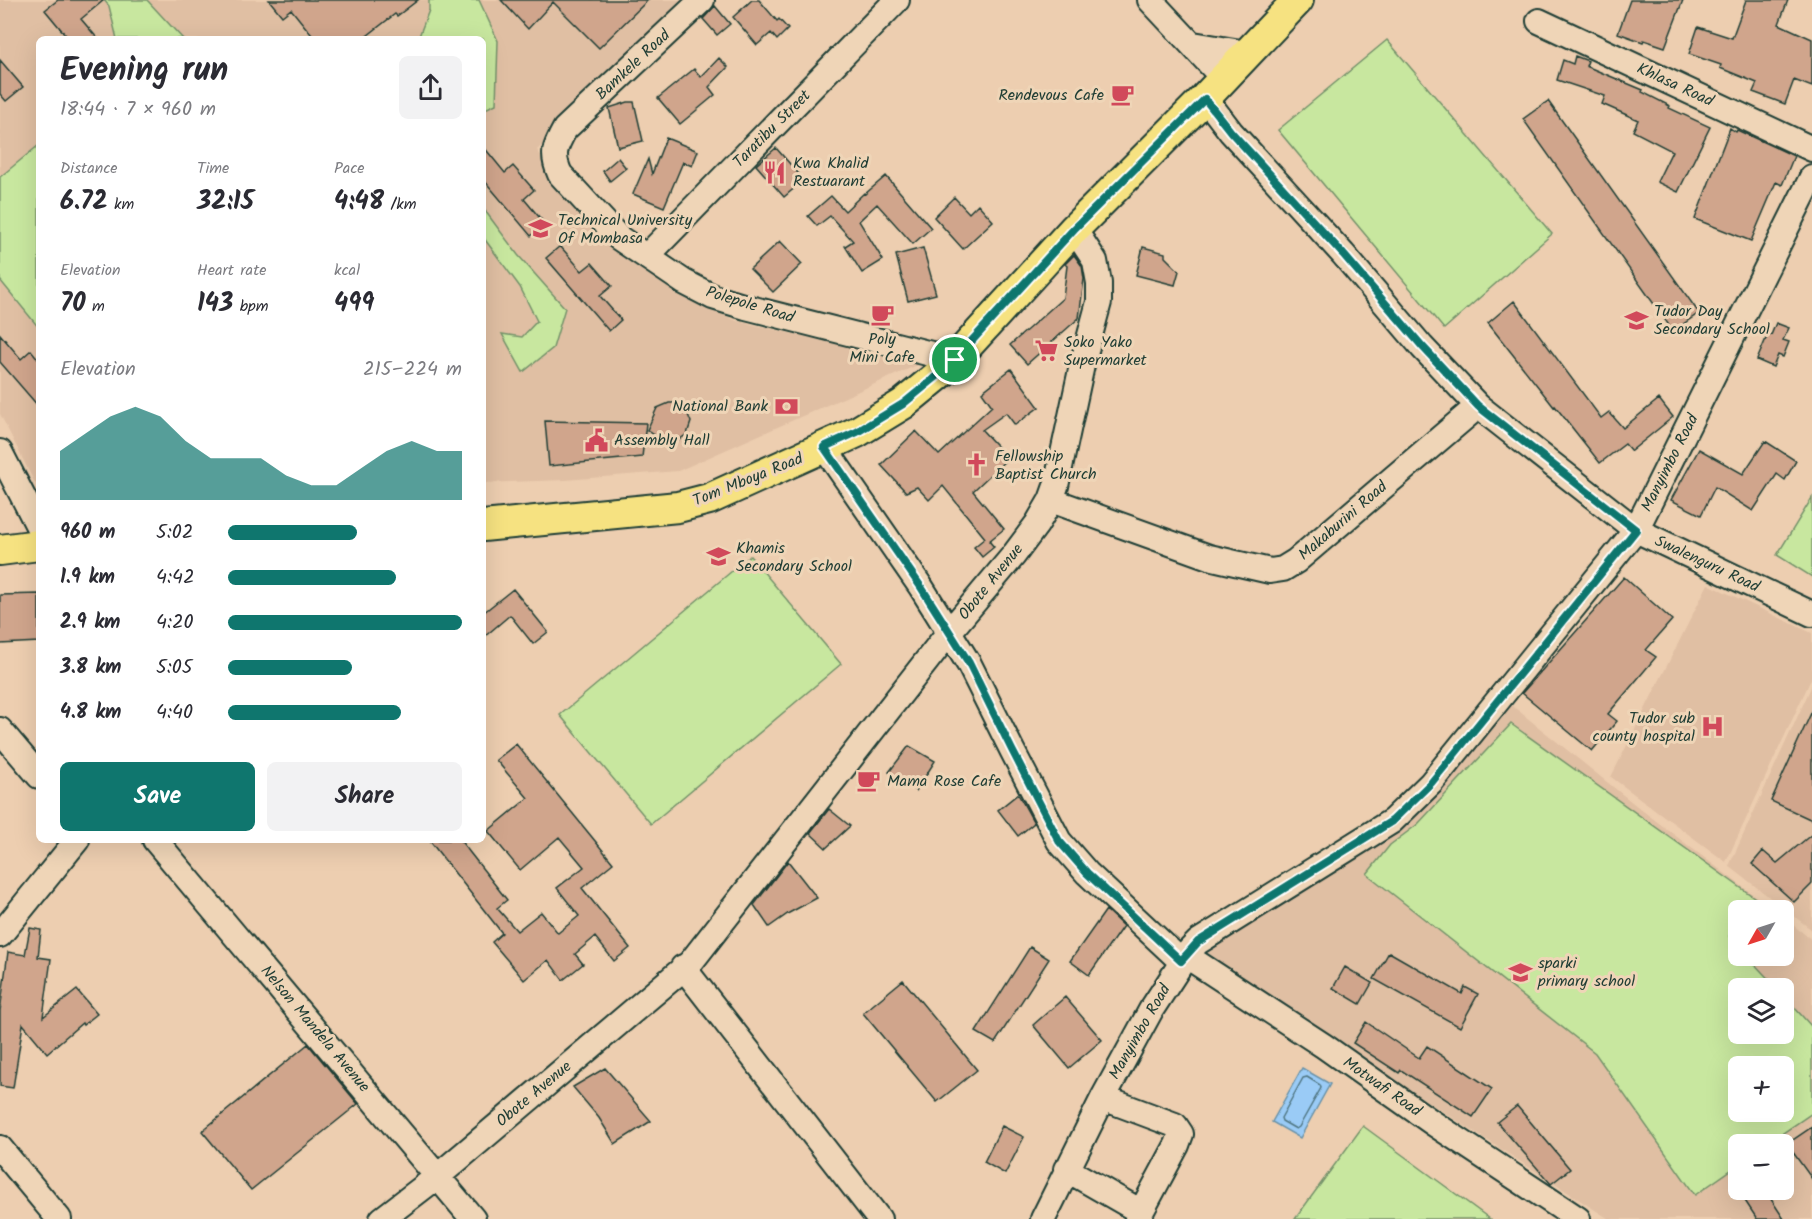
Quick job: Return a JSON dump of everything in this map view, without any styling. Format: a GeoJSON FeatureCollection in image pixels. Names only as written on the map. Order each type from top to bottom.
{"type":"FeatureCollection","features":[{"type":"Feature","properties":{"kind":"main road","name":"Tom Mboya Road"},"geometry":{"type":"LineString","coordinates":[[486,526],[678,507],[709,499],[857,432],[903,404],[955,360],[1074,229],[1298,0]]}},
{"type":"Feature","properties":{"kind":"main road"},"geometry":{"type":"LineString","coordinates":[[0,550],[36,545]]}},
{"type":"Feature","properties":{"kind":"street","name":"Bamkele Road"},"geometry":{"type":"LineString","coordinates":[[565,129],[702,0]]}},
{"type":"Feature","properties":{"kind":"street","name":"Taratibu Street"},"geometry":{"type":"LineString","coordinates":[[647,256],[897,0]]}},
{"type":"Feature","properties":{"kind":"street","name":"Swalenguru Road"},"geometry":{"type":"LineString","coordinates":[[1150,0],[1193,44],[1214,88],[1231,132],[1478,406],[1636,530],[1812,614]]}},
{"type":"Feature","properties":{"kind":"street","name":"Khlasa Road"},"geometry":{"type":"LineString","coordinates":[[1539,21],[1812,149]]}},
{"type":"Feature","properties":{"kind":"street"},"geometry":{"type":"LineString","coordinates":[[1193,44],[1246,53]]}},
{"type":"Feature","properties":{"kind":"street","name":"Polepole Road"},"geometry":{"type":"LineString","coordinates":[[565,129],[555,147],[554,161],[560,174],[619,238],[684,282],[713,297],[746,307],[955,360]]}},
{"type":"Feature","properties":{"kind":"street","name":"Manyimbo Road"},"geometry":{"type":"LineString","coordinates":[[1043,1219],[1103,1098],[1151,1010],[1183,958],[1198,942],[1392,821],[1431,783],[1636,530],[1812,177]]}},
{"type":"Feature","properties":{"kind":"street","name":"Obote Avenue"},"geometry":{"type":"LineString","coordinates":[[382,1219],[438,1176],[683,967],[692,962],[1037,524],[1051,500],[1099,302],[1099,283],[1095,261],[1074,229]]}},
{"type":"Feature","properties":{"kind":"street","name":"Makaburini Road"},"geometry":{"type":"LineString","coordinates":[[1051,500],[1209,557],[1262,570],[1283,569],[1296,561],[1478,406]]}},
{"type":"Feature","properties":{"kind":"street","name":"Motwafi Road"},"geometry":{"type":"LineString","coordinates":[[824,447],[950,632],[969,663],[1059,841],[1087,873],[1183,958],[1324,1046],[1433,1123],[1578,1219]]}},
{"type":"Feature","properties":{"kind":"street"},"geometry":{"type":"LineString","coordinates":[[0,453],[36,522]]}},
{"type":"Feature","properties":{"kind":"street"},"geometry":{"type":"LineString","coordinates":[[0,730],[36,772]]}},
{"type":"Feature","properties":{"kind":"street"},"geometry":{"type":"LineString","coordinates":[[0,935],[75,843]]}},
{"type":"Feature","properties":{"kind":"street","name":"Nelson Mandela Avenue"},"geometry":{"type":"LineString","coordinates":[[158,843],[473,1219]]}},
{"type":"Feature","properties":{"kind":"street"},"geometry":{"type":"LineString","coordinates":[[683,967],[879,1219]]}},
{"type":"Feature","properties":{"kind":"street"},"geometry":{"type":"LineString","coordinates":[[1066,1169],[1139,1216],[1177,1145],[1181,1134],[1174,1125],[1103,1098]]}},
{"type":"Feature","properties":{"kind":"street"},"geometry":{"type":"LineString","coordinates":[[0,1148],[59,1219]]}},
{"type":"Feature","properties":{"kind":"shaded area","name":"Technical University Of Mombasa"},"geometry":{"type":"Polygon","coordinates":[[[0,0],[697,0],[537,150],[575,205],[618,252],[676,294],[737,321],[922,363],[678,471],[565,480],[486,483],[486,36],[36,36],[36,484],[0,414],[0,0]]]}},
{"type":"Feature","properties":{"kind":"shaded area","name":"Tudor sub county hospital"},"geometry":{"type":"Polygon","coordinates":[[[1708,584],[1812,633],[1812,677],[1726,862],[1611,777],[1708,584]]]}},
{"type":"Feature","properties":{"kind":"shaded area"},"geometry":{"type":"Polygon","coordinates":[[[1812,685],[1812,930],[1794,916],[1794,900],[1773,900],[1729,866],[1812,685]]]}},
{"type":"Feature","properties":{"kind":"shaded area","name":"sparki primary school"},"geometry":{"type":"Polygon","coordinates":[[[1510,704],[1643,811],[1760,900],[1728,900],[1728,966],[1794,966],[1794,926],[1812,940],[1812,1219],[1609,1219],[1201,955],[1402,828],[1510,704]]]}},
{"type":"Feature","properties":{"kind":"green space"},"geometry":{"type":"Polygon","coordinates":[[[104,0],[147,0],[180,36],[116,36],[109,6],[104,0]]]}},
{"type":"Feature","properties":{"kind":"green space"},"geometry":{"type":"Polygon","coordinates":[[[429,0],[479,0],[498,41],[496,104],[486,109],[486,36],[419,36],[429,10],[429,0]]]}},
{"type":"Feature","properties":{"kind":"green space"},"geometry":{"type":"Polygon","coordinates":[[[1387,40],[1552,234],[1444,329],[1278,130],[1387,40]]]}},
{"type":"Feature","properties":{"kind":"green space"},"geometry":{"type":"Polygon","coordinates":[[[36,147],[36,324],[0,280],[0,177],[36,147]]]}},
{"type":"Feature","properties":{"kind":"green space"},"geometry":{"type":"Polygon","coordinates":[[[486,212],[518,255],[565,308],[553,348],[523,372],[502,334],[522,337],[537,321],[520,287],[486,241],[486,212]]]}},
{"type":"Feature","properties":{"kind":"green space"},"geometry":{"type":"Polygon","coordinates":[[[1812,498],[1812,577],[1777,555],[1812,498]]]}},
{"type":"Feature","properties":{"kind":"green space"},"geometry":{"type":"Polygon","coordinates":[[[750,556],[841,664],[651,824],[560,715],[750,556]]]}},
{"type":"Feature","properties":{"kind":"green space"},"geometry":{"type":"Polygon","coordinates":[[[1511,724],[1758,900],[1728,900],[1728,966],[1756,966],[1768,978],[1728,978],[1728,1044],[1794,1044],[1794,1007],[1812,1027],[1812,1113],[1782,1134],[1728,1134],[1728,1172],[1695,1195],[1595,1053],[1367,874],[1390,845],[1418,824],[1511,724]]]}},
{"type":"Feature","properties":{"kind":"green space"},"geometry":{"type":"Polygon","coordinates":[[[1363,1126],[1490,1219],[1295,1219],[1363,1126]]]}},
{"type":"Feature","properties":{"kind":"water"},"geometry":{"type":"Polygon","coordinates":[[[1302,1068],[1330,1084],[1300,1138],[1272,1122],[1302,1068]]]}},
{"type":"Feature","properties":{"kind":"building"},"geometry":{"type":"Polygon","coordinates":[[[58,0],[104,0],[81,19],[95,36],[67,36],[45,10],[58,0]]]}},
{"type":"Feature","properties":{"kind":"building"},"geometry":{"type":"Polygon","coordinates":[[[269,0],[418,0],[367,36],[313,36],[291,9],[282,16],[269,0]]]}},
{"type":"Feature","properties":{"kind":"building"},"geometry":{"type":"Polygon","coordinates":[[[501,0],[648,0],[599,48],[553,2],[528,29],[501,0]]]}},
{"type":"Feature","properties":{"kind":"building"},"geometry":{"type":"Polygon","coordinates":[[[752,0],[759,0],[777,21],[779,19],[788,29],[777,40],[771,33],[757,45],[733,17],[752,0]]]}},
{"type":"Feature","properties":{"kind":"building"},"geometry":{"type":"Polygon","coordinates":[[[1630,0],[1683,0],[1665,47],[1618,33],[1630,0]]]}},
{"type":"Feature","properties":{"kind":"building"},"geometry":{"type":"Polygon","coordinates":[[[1746,0],[1788,0],[1779,24],[1812,39],[1812,87],[1794,80],[1785,104],[1753,92],[1757,83],[1720,68],[1721,65],[1689,54],[1698,27],[1732,38],[1746,0]]]}},
{"type":"Feature","properties":{"kind":"building"},"geometry":{"type":"Polygon","coordinates":[[[715,6],[730,24],[717,35],[703,19],[715,6]]]}},
{"type":"Feature","properties":{"kind":"building"},"geometry":{"type":"Polygon","coordinates":[[[1575,56],[1588,61],[1586,66],[1643,90],[1642,92],[1670,106],[1669,108],[1710,127],[1678,192],[1657,182],[1672,151],[1633,131],[1638,120],[1602,104],[1605,96],[1557,80],[1563,60],[1573,64],[1575,56]]]}},
{"type":"Feature","properties":{"kind":"building"},"geometry":{"type":"Polygon","coordinates":[[[719,58],[728,67],[709,87],[715,95],[680,124],[658,98],[694,69],[701,77],[719,58]]]}},
{"type":"Feature","properties":{"kind":"building"},"geometry":{"type":"Polygon","coordinates":[[[0,60],[23,87],[6,101],[0,94],[0,60]]]}},
{"type":"Feature","properties":{"kind":"building"},"geometry":{"type":"Polygon","coordinates":[[[1548,101],[1699,313],[1673,331],[1523,119],[1548,101]]]}},
{"type":"Feature","properties":{"kind":"building"},"geometry":{"type":"Polygon","coordinates":[[[634,102],[643,141],[618,147],[609,108],[634,102]]]}},
{"type":"Feature","properties":{"kind":"building"},"geometry":{"type":"Polygon","coordinates":[[[1730,128],[1794,156],[1782,185],[1776,182],[1751,241],[1695,219],[1730,128]]]}},
{"type":"Feature","properties":{"kind":"building"},"geometry":{"type":"Polygon","coordinates":[[[666,138],[698,151],[692,166],[683,162],[664,207],[633,194],[648,159],[652,174],[666,138]]]}},
{"type":"Feature","properties":{"kind":"building"},"geometry":{"type":"Polygon","coordinates":[[[776,148],[804,180],[784,197],[756,165],[776,148]]]}},
{"type":"Feature","properties":{"kind":"building"},"geometry":{"type":"Polygon","coordinates":[[[486,150],[505,173],[513,166],[534,190],[524,199],[545,224],[531,236],[486,183],[486,150]]]}},
{"type":"Feature","properties":{"kind":"building"},"geometry":{"type":"Polygon","coordinates":[[[618,158],[626,168],[610,181],[603,171],[618,158]]]}},
{"type":"Feature","properties":{"kind":"building"},"geometry":{"type":"Polygon","coordinates":[[[886,176],[931,228],[913,244],[877,204],[859,221],[883,260],[862,273],[845,246],[853,241],[830,216],[817,226],[808,216],[831,196],[845,211],[886,176]]]}},
{"type":"Feature","properties":{"kind":"building"},"geometry":{"type":"Polygon","coordinates":[[[954,197],[969,213],[978,204],[993,221],[963,249],[934,217],[954,197]]]}},
{"type":"Feature","properties":{"kind":"building"},"geometry":{"type":"Polygon","coordinates":[[[780,241],[802,264],[773,292],[750,269],[780,241]]]}},
{"type":"Feature","properties":{"kind":"building"},"geometry":{"type":"Polygon","coordinates":[[[560,246],[582,271],[592,263],[612,286],[600,296],[621,320],[609,331],[546,258],[560,246]]]}},
{"type":"Feature","properties":{"kind":"building"},"geometry":{"type":"Polygon","coordinates":[[[1143,247],[1165,253],[1165,257],[1179,271],[1175,285],[1136,275],[1143,247]]]}},
{"type":"Feature","properties":{"kind":"building"},"geometry":{"type":"Polygon","coordinates":[[[923,248],[936,294],[908,301],[896,255],[923,248]]]}},
{"type":"Feature","properties":{"kind":"building"},"geometry":{"type":"Polygon","coordinates":[[[1074,255],[1082,266],[1084,279],[1079,318],[1027,364],[1010,345],[1063,298],[1067,266],[1065,264],[1074,255]]]}},
{"type":"Feature","properties":{"kind":"building"},"geometry":{"type":"Polygon","coordinates":[[[1514,301],[1601,418],[1609,412],[1623,428],[1659,399],[1673,417],[1631,451],[1625,444],[1600,463],[1488,323],[1514,301]]]}},
{"type":"Feature","properties":{"kind":"building"},"geometry":{"type":"Polygon","coordinates":[[[1776,323],[1789,328],[1783,340],[1789,342],[1783,357],[1778,355],[1773,367],[1757,360],[1768,334],[1771,335],[1776,323]]]}},
{"type":"Feature","properties":{"kind":"building"},"geometry":{"type":"Polygon","coordinates":[[[0,334],[21,359],[31,350],[36,356],[36,404],[0,362],[0,334]]]}},
{"type":"Feature","properties":{"kind":"building"},"geometry":{"type":"Polygon","coordinates":[[[1011,369],[1039,407],[1015,425],[1006,413],[982,430],[1008,458],[973,491],[1004,529],[989,541],[994,547],[982,557],[974,547],[985,538],[943,486],[929,500],[917,487],[906,492],[881,465],[916,431],[939,455],[992,406],[982,392],[1011,369]]]}},
{"type":"Feature","properties":{"kind":"building"},"geometry":{"type":"Polygon","coordinates":[[[675,403],[686,410],[691,422],[687,434],[676,442],[663,441],[647,430],[657,408],[675,403]]]}},
{"type":"Feature","properties":{"kind":"building","name":"Assembly Hall"},"geometry":{"type":"Polygon","coordinates":[[[545,421],[646,423],[642,457],[549,466],[545,421]]]}},
{"type":"Feature","properties":{"kind":"building"},"geometry":{"type":"Polygon","coordinates":[[[1765,441],[1796,461],[1785,480],[1777,474],[1753,511],[1715,487],[1701,515],[1671,500],[1699,449],[1743,474],[1765,441]]]}},
{"type":"Feature","properties":{"kind":"building"},"geometry":{"type":"Polygon","coordinates":[[[1624,577],[1672,620],[1646,650],[1656,657],[1608,714],[1617,721],[1592,751],[1522,693],[1624,577]]]}},
{"type":"Feature","properties":{"kind":"building"},"geometry":{"type":"Polygon","coordinates":[[[513,589],[548,632],[533,644],[510,615],[486,635],[486,611],[513,589]]]}},
{"type":"Feature","properties":{"kind":"building"},"geometry":{"type":"Polygon","coordinates":[[[36,594],[36,642],[0,644],[0,595],[36,594]]]}},
{"type":"Feature","properties":{"kind":"building"},"geometry":{"type":"Polygon","coordinates":[[[1812,711],[1812,820],[1771,801],[1812,711]]]}},
{"type":"Feature","properties":{"kind":"building"},"geometry":{"type":"Polygon","coordinates":[[[516,744],[613,863],[582,888],[630,948],[614,961],[595,937],[575,954],[583,964],[563,980],[548,960],[524,980],[492,942],[502,933],[431,843],[462,843],[507,900],[497,908],[517,931],[541,912],[558,933],[579,916],[557,888],[584,867],[559,837],[520,870],[488,831],[528,798],[496,760],[516,744]]]}},
{"type":"Feature","properties":{"kind":"building"},"geometry":{"type":"Polygon","coordinates":[[[909,746],[935,761],[916,791],[889,772],[909,746]]]}},
{"type":"Feature","properties":{"kind":"building"},"geometry":{"type":"Polygon","coordinates":[[[1018,794],[1034,823],[1018,836],[998,810],[1018,794]]]}},
{"type":"Feature","properties":{"kind":"building"},"geometry":{"type":"Polygon","coordinates":[[[829,809],[850,826],[826,848],[810,833],[829,809]]]}},
{"type":"Feature","properties":{"kind":"building"},"geometry":{"type":"Polygon","coordinates":[[[1812,834],[1812,884],[1794,902],[1752,864],[1763,851],[1777,863],[1812,834]]]}},
{"type":"Feature","properties":{"kind":"building"},"geometry":{"type":"Polygon","coordinates":[[[788,861],[817,898],[769,927],[754,905],[788,861]]]}},
{"type":"Feature","properties":{"kind":"building"},"geometry":{"type":"Polygon","coordinates":[[[1106,910],[1123,926],[1089,975],[1070,961],[1106,910]]]}},
{"type":"Feature","properties":{"kind":"building"},"geometry":{"type":"Polygon","coordinates":[[[30,928],[41,930],[38,957],[51,959],[43,1017],[77,990],[97,1014],[83,1025],[82,1023],[47,1053],[23,1024],[13,1088],[0,1086],[0,1011],[8,952],[25,955],[30,928]]]}},
{"type":"Feature","properties":{"kind":"building"},"geometry":{"type":"Polygon","coordinates":[[[1030,947],[1049,959],[995,1043],[976,1032],[1030,947]]]}},
{"type":"Feature","properties":{"kind":"building"},"geometry":{"type":"Polygon","coordinates":[[[1389,952],[1462,994],[1465,987],[1478,994],[1460,1027],[1374,979],[1389,952]]]}},
{"type":"Feature","properties":{"kind":"building"},"geometry":{"type":"Polygon","coordinates":[[[1345,967],[1372,983],[1360,1004],[1333,988],[1345,967]]]}},
{"type":"Feature","properties":{"kind":"building"},"geometry":{"type":"Polygon","coordinates":[[[903,980],[977,1070],[937,1102],[863,1013],[903,980]]]}},
{"type":"Feature","properties":{"kind":"building"},"geometry":{"type":"Polygon","coordinates":[[[1065,997],[1102,1040],[1069,1068],[1033,1025],[1065,997]]]}},
{"type":"Feature","properties":{"kind":"building"},"geometry":{"type":"Polygon","coordinates":[[[1366,1022],[1419,1058],[1427,1046],[1492,1089],[1473,1117],[1401,1070],[1399,1073],[1353,1043],[1366,1022]]]}},
{"type":"Feature","properties":{"kind":"building"},"geometry":{"type":"Polygon","coordinates":[[[308,1044],[358,1104],[251,1190],[202,1131],[308,1044]]]}},
{"type":"Feature","properties":{"kind":"building"},"geometry":{"type":"Polygon","coordinates":[[[605,1068],[651,1121],[615,1144],[599,1118],[573,1087],[605,1068]]]}},
{"type":"Feature","properties":{"kind":"building"},"geometry":{"type":"Polygon","coordinates":[[[1517,1106],[1570,1169],[1551,1184],[1497,1122],[1517,1106]]]}},
{"type":"Feature","properties":{"kind":"building"},"geometry":{"type":"Polygon","coordinates":[[[1002,1126],[1024,1137],[1005,1174],[984,1162],[1002,1126]]]}},
{"type":"Feature","properties":{"kind":"building"},"geometry":{"type":"Polygon","coordinates":[[[1812,1127],[1812,1179],[1794,1154],[1794,1139],[1812,1127]]]}},
{"type":"Feature","properties":{"kind":"building"},"geometry":{"type":"Polygon","coordinates":[[[1745,1200],[1772,1200],[1784,1219],[1757,1219],[1745,1200]]]}},
{"type":"Feature","properties":{"kind":"place","name":"Rendevous Cafe"},"geometry":{"type":"Point","coordinates":[1122,95]}},
{"type":"Feature","properties":{"kind":"place","name":"Kwa Khalid Restuarant"},"geometry":{"type":"Point","coordinates":[775,172]}},
{"type":"Feature","properties":{"kind":"place","name":"Technical University Of Mombasa"},"geometry":{"type":"Point","coordinates":[540,229]}},
{"type":"Feature","properties":{"kind":"place","name":"Poly Mini Cafe"},"geometry":{"type":"Point","coordinates":[882,314]}},
{"type":"Feature","properties":{"kind":"place","name":"Tudor Day Secondary School"},"geometry":{"type":"Point","coordinates":[1636,320]}},
{"type":"Feature","properties":{"kind":"place","name":"Soko Yako Supermarket"},"geometry":{"type":"Point","coordinates":[1046,351]}},
{"type":"Feature","properties":{"kind":"place","name":"National Bank"},"geometry":{"type":"Point","coordinates":[786,406]}},
{"type":"Feature","properties":{"kind":"place","name":"Assembly Hall"},"geometry":{"type":"Point","coordinates":[596,440]}},
{"type":"Feature","properties":{"kind":"place","name":"Fellowship Baptist Church"},"geometry":{"type":"Point","coordinates":[977,465]}},
{"type":"Feature","properties":{"kind":"place","name":"Khamis Secondary School"},"geometry":{"type":"Point","coordinates":[718,557]}},
{"type":"Feature","properties":{"kind":"place","name":"Tudor sub county hospital"},"geometry":{"type":"Point","coordinates":[1713,727]}},
{"type":"Feature","properties":{"kind":"place","name":"Mama Rose Cafe"},"geometry":{"type":"Point","coordinates":[869,781]}},
{"type":"Feature","properties":{"kind":"place","name":"sparki primary school"},"geometry":{"type":"Point","coordinates":[1520,972]}},
{"type":"Feature","properties":{"kind":"route"},"geometry":{"type":"LineString","coordinates":[[1205,99],[1231,132],[1478,406],[1550,465],[1636,530],[1431,783],[1392,821],[1372,836],[1198,942],[1181,961],[1087,873],[1059,841],[969,663],[921,587],[824,447],[857,432],[903,404],[955,360],[1074,229],[1205,99]]}}]}
